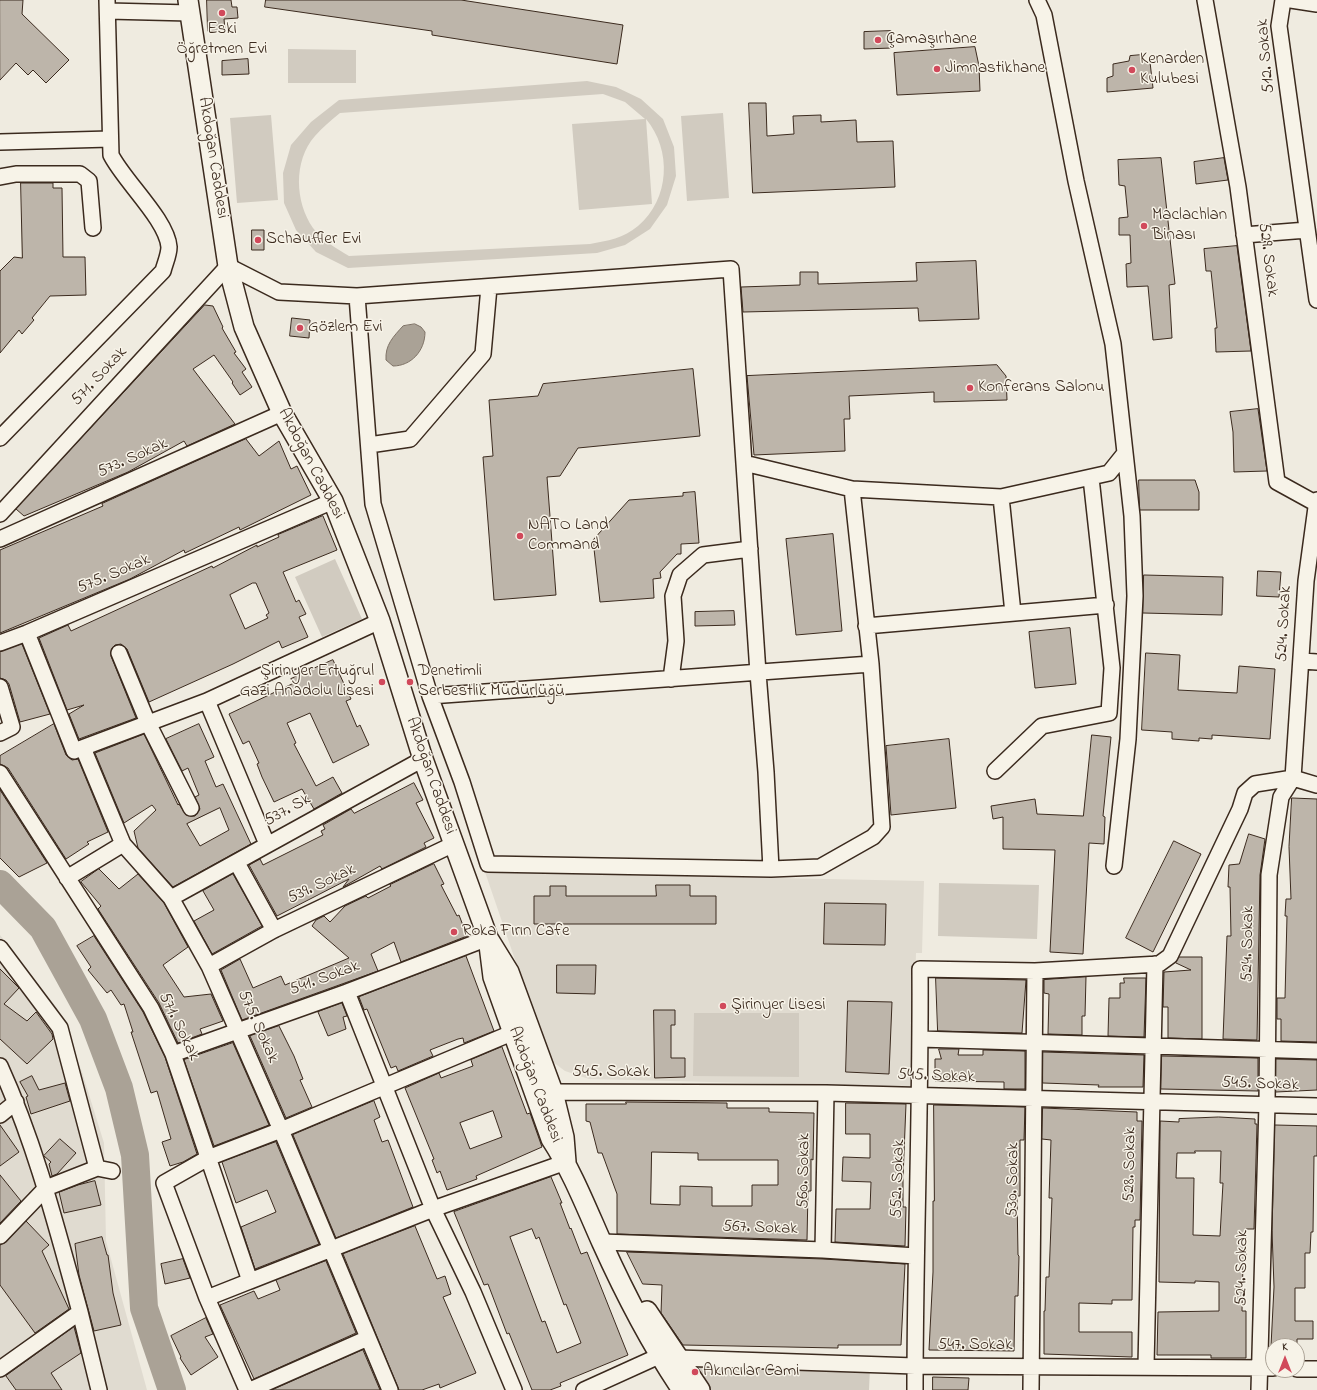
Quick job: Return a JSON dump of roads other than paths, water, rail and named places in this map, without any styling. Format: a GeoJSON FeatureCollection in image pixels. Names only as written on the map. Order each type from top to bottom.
{"type":"FeatureCollection","features":[{"type":"Feature","properties":{"kind":"main road","name":"Akdoğan Caddesi"},"geometry":{"type":"LineString","coordinates":[[189,6],[228,266],[244,327],[282,413],[333,501],[380,622],[423,759],[488,938],[509,972],[545,1093],[551,1138],[566,1162],[631,1304],[659,1356],[682,1390]]}},
{"type":"Feature","properties":{"kind":"main road","name":"Akdoğan Caddesi"},"geometry":{"type":"LineString","coordinates":[[488,938],[493,977],[514,1032],[545,1093]]}},
{"type":"Feature","properties":{"kind":"main road","name":"Akdoğan Caddesi"},"geometry":{"type":"LineString","coordinates":[[602,1242],[700,1390]]}},
{"type":"Feature","properties":{"kind":"street"},"geometry":{"type":"LineString","coordinates":[[1037,0],[1044,15],[1076,181],[1113,344],[1132,516],[1135,596],[1128,739],[1114,866]]}},
{"type":"Feature","properties":{"kind":"street","name":"529. Sokak"},"geometry":{"type":"LineString","coordinates":[[1205,0],[1238,187],[1277,482],[1316,502]]}},
{"type":"Feature","properties":{"kind":"street","name":"512. Sokak"},"geometry":{"type":"LineString","coordinates":[[1283,0],[1279,26],[1317,300]]}},
{"type":"Feature","properties":{"kind":"street"},"geometry":{"type":"LineString","coordinates":[[1291,0],[1317,4]]}},
{"type":"Feature","properties":{"kind":"street"},"geometry":{"type":"LineString","coordinates":[[0,438],[163,271],[169,253],[169,245],[162,227],[117,168],[111,155],[107,6],[189,6]]}},
{"type":"Feature","properties":{"kind":"street"},"geometry":{"type":"LineString","coordinates":[[0,142],[110,139]]}},
{"type":"Feature","properties":{"kind":"street"},"geometry":{"type":"LineString","coordinates":[[0,177],[16,174],[80,174],[89,181],[93,228]]}},
{"type":"Feature","properties":{"kind":"street"},"geometry":{"type":"LineString","coordinates":[[1244,235],[1307,230]]}},
{"type":"Feature","properties":{"kind":"street"},"geometry":{"type":"LineString","coordinates":[[228,266],[279,292],[357,296],[731,269],[766,772],[771,869]]}},
{"type":"Feature","properties":{"kind":"street","name":"571. Sokak"},"geometry":{"type":"LineString","coordinates":[[0,514],[228,266]]}},
{"type":"Feature","properties":{"kind":"street"},"geometry":{"type":"LineString","coordinates":[[369,445],[410,439],[483,354],[490,287]]}},
{"type":"Feature","properties":{"kind":"street"},"geometry":{"type":"LineString","coordinates":[[357,296],[373,504],[430,696],[462,782],[488,864],[771,869],[820,868],[874,837],[882,827],[871,664],[852,489]]}},
{"type":"Feature","properties":{"kind":"street","name":"573. Sokak"},"geometry":{"type":"LineString","coordinates":[[0,539],[282,413]]}},
{"type":"Feature","properties":{"kind":"street"},"geometry":{"type":"LineString","coordinates":[[744,463],[852,489],[1001,497],[1109,473],[1125,453]]}},
{"type":"Feature","properties":{"kind":"street"},"geometry":{"type":"LineString","coordinates":[[994,771],[1042,726],[1109,713],[1112,668],[1092,478]]}},
{"type":"Feature","properties":{"kind":"street"},"geometry":{"type":"LineString","coordinates":[[1001,497],[1014,613]]}},
{"type":"Feature","properties":{"kind":"street","name":"575. Sokak"},"geometry":{"type":"LineString","coordinates":[[333,501],[27,633],[123,844],[171,898],[210,966],[332,1250],[390,1390]]}},
{"type":"Feature","properties":{"kind":"street","name":"524. Sokak"},"geometry":{"type":"LineString","coordinates":[[1266,1338],[1266,1104],[1269,875],[1281,797],[1293,778],[1302,661],[1312,581],[1316,502]]}},
{"type":"Feature","properties":{"kind":"street"},"geometry":{"type":"LineString","coordinates":[[671,679],[676,641],[673,596],[680,575],[703,555],[750,549]]}},
{"type":"Feature","properties":{"kind":"street"},"geometry":{"type":"LineString","coordinates":[[866,626],[1106,605]]}},
{"type":"Feature","properties":{"kind":"street"},"geometry":{"type":"LineString","coordinates":[[79,749],[207,701],[380,622]]}},
{"type":"Feature","properties":{"kind":"street"},"geometry":{"type":"LineString","coordinates":[[0,643],[27,633]]}},
{"type":"Feature","properties":{"kind":"street"},"geometry":{"type":"LineString","coordinates":[[119,653],[148,723],[191,808]]}},
{"type":"Feature","properties":{"kind":"street"},"geometry":{"type":"LineString","coordinates":[[1302,661],[1317,662]]}},
{"type":"Feature","properties":{"kind":"street"},"geometry":{"type":"LineString","coordinates":[[430,696],[871,664]]}},
{"type":"Feature","properties":{"kind":"street"},"geometry":{"type":"LineString","coordinates":[[0,687],[12,727],[0,732]]}},
{"type":"Feature","properties":{"kind":"street"},"geometry":{"type":"LineString","coordinates":[[207,701],[267,844]]}},
{"type":"Feature","properties":{"kind":"street","name":"537. Sk"},"geometry":{"type":"LineString","coordinates":[[171,898],[237,863],[267,844],[423,759]]}},
{"type":"Feature","properties":{"kind":"street","name":"571. Sokak"},"geometry":{"type":"LineString","coordinates":[[0,773],[151,1008],[173,1054],[250,1281]]}},
{"type":"Feature","properties":{"kind":"street"},"geometry":{"type":"LineString","coordinates":[[1035,971],[1159,964],[1170,956],[1240,809],[1245,793],[1255,784],[1293,778],[1317,785]]}},
{"type":"Feature","properties":{"kind":"street"},"geometry":{"type":"LineString","coordinates":[[67,878],[123,844]]}},
{"type":"Feature","properties":{"kind":"street","name":"539. Sokak"},"geometry":{"type":"LineString","coordinates":[[210,966],[274,930],[454,844]]}},
{"type":"Feature","properties":{"kind":"street"},"geometry":{"type":"LineString","coordinates":[[237,863],[274,930]]}},
{"type":"Feature","properties":{"kind":"street","name":"541. Sokak"},"geometry":{"type":"LineString","coordinates":[[173,1054],[347,992],[488,938]]}},
{"type":"Feature","properties":{"kind":"street"},"geometry":{"type":"LineString","coordinates":[[0,948],[60,1028],[97,1168]]}},
{"type":"Feature","properties":{"kind":"street","name":"528. Sokak"},"geometry":{"type":"LineString","coordinates":[[1146,1366],[1155,964]]}},
{"type":"Feature","properties":{"kind":"street","name":"552. Sokak"},"geometry":{"type":"LineString","coordinates":[[915,1390],[916,1256],[920,1096],[920,969],[1035,971]]}},
{"type":"Feature","properties":{"kind":"street","name":"530. Sokak"},"geometry":{"type":"LineString","coordinates":[[1031,1390],[1035,971]]}},
{"type":"Feature","properties":{"kind":"street"},"geometry":{"type":"LineString","coordinates":[[347,992],[433,1209],[473,1292],[514,1390]]}},
{"type":"Feature","properties":{"kind":"street"},"geometry":{"type":"LineString","coordinates":[[247,1390],[207,1298],[164,1183],[208,1158],[281,1130],[514,1032]]}},
{"type":"Feature","properties":{"kind":"street"},"geometry":{"type":"LineString","coordinates":[[920,1039],[1317,1051]]}},
{"type":"Feature","properties":{"kind":"street"},"geometry":{"type":"LineString","coordinates":[[0,1066],[16,1102],[46,1188],[80,1312],[96,1388]]}},
{"type":"Feature","properties":{"kind":"street","name":"545. Sokak"},"geometry":{"type":"LineString","coordinates":[[545,1093],[826,1093],[1317,1106]]}},
{"type":"Feature","properties":{"kind":"street","name":"560. Sokak"},"geometry":{"type":"LineString","coordinates":[[823,1250],[826,1093]]}},
{"type":"Feature","properties":{"kind":"street"},"geometry":{"type":"LineString","coordinates":[[0,1115],[16,1102]]}},
{"type":"Feature","properties":{"kind":"street"},"geometry":{"type":"LineString","coordinates":[[207,1298],[433,1209],[566,1162]]}},
{"type":"Feature","properties":{"kind":"street"},"geometry":{"type":"LineString","coordinates":[[0,1236],[46,1188],[97,1168],[112,1171]]}},
{"type":"Feature","properties":{"kind":"street","name":"567. Sokak"},"geometry":{"type":"LineString","coordinates":[[602,1242],[823,1250],[916,1256]]}},
{"type":"Feature","properties":{"kind":"street"},"geometry":{"type":"LineString","coordinates":[[0,1370],[80,1312]]}},
{"type":"Feature","properties":{"kind":"street"},"geometry":{"type":"LineString","coordinates":[[250,1390],[368,1338]]}},
{"type":"Feature","properties":{"kind":"street"},"geometry":{"type":"LineString","coordinates":[[584,1390],[659,1356]]}},
{"type":"Feature","properties":{"kind":"street","name":"547. Sokak"},"geometry":{"type":"LineString","coordinates":[[678,1358],[915,1366],[1031,1365],[1265,1368]]}},
{"type":"Feature","properties":{"kind":"street"},"geometry":{"type":"LineString","coordinates":[[1305,1369],[1317,1369]]}},
{"type":"Feature","properties":{"kind":"street","name":"524. Sokak"},"geometry":{"type":"LineString","coordinates":[[1259,1390],[1265,1371]]}},
{"type":"Feature","properties":{"kind":"waterway"},"geometry":{"type":"LineString","coordinates":[[0,884],[43,928],[93,1019],[119,1088],[135,1155],[144,1308],[172,1390]]}},
{"type":"Feature","properties":{"kind":"place","name":"Eski Öğretmen Evi"},"geometry":{"type":"Point","coordinates":[222,13]}},
{"type":"Feature","properties":{"kind":"place","name":"Çamaşırhane"},"geometry":{"type":"Point","coordinates":[878,40]}},
{"type":"Feature","properties":{"kind":"place","name":"Jimnastikhane"},"geometry":{"type":"Point","coordinates":[937,69]}},
{"type":"Feature","properties":{"kind":"place","name":"Kenarden Kulubesi"},"geometry":{"type":"Point","coordinates":[1132,70]}},
{"type":"Feature","properties":{"kind":"place","name":"Maclachlan Binası"},"geometry":{"type":"Point","coordinates":[1144,226]}},
{"type":"Feature","properties":{"kind":"place","name":"Schauffler Evi"},"geometry":{"type":"Point","coordinates":[258,240]}},
{"type":"Feature","properties":{"kind":"place","name":"Gözlem Evi"},"geometry":{"type":"Point","coordinates":[300,328]}},
{"type":"Feature","properties":{"kind":"place","name":"Konferans Salonu"},"geometry":{"type":"Point","coordinates":[970,388]}},
{"type":"Feature","properties":{"kind":"place","name":"NATO Land Command"},"geometry":{"type":"Point","coordinates":[520,536]}},
{"type":"Feature","properties":{"kind":"place","name":"Şirinyer Ertuğrul Gazi Anadolu Lisesi"},"geometry":{"type":"Point","coordinates":[382,682]}},
{"type":"Feature","properties":{"kind":"place","name":"Denetimli Serbestlik Müdürlüğü"},"geometry":{"type":"Point","coordinates":[410,682]}},
{"type":"Feature","properties":{"kind":"place","name":"Roka Fırın Cafe"},"geometry":{"type":"Point","coordinates":[454,932]}},
{"type":"Feature","properties":{"kind":"place","name":"Şirinyer Lisesi"},"geometry":{"type":"Point","coordinates":[723,1006]}},
{"type":"Feature","properties":{"kind":"place","name":"Akıncılar Cami"},"geometry":{"type":"Point","coordinates":[695,1372]}}]}
